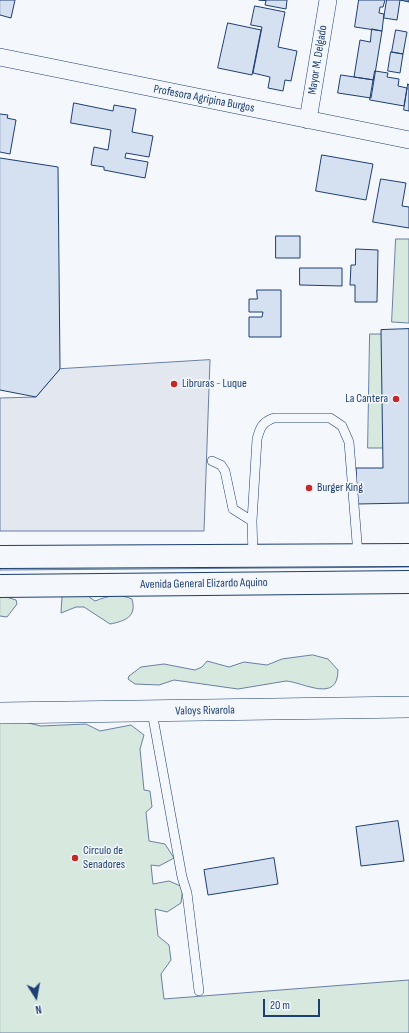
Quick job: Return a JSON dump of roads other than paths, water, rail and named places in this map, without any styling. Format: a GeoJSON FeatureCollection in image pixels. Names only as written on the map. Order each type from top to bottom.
{"type":"FeatureCollection","features":[{"type":"Feature","properties":{"kind":"main road"},"geometry":{"type":"LineString","coordinates":[[0,557],[409,555]]}},
{"type":"Feature","properties":{"kind":"main road","name":"Avenida General Elizardo Aquino"},"geometry":{"type":"LineString","coordinates":[[0,586],[409,582]]}},
{"type":"Feature","properties":{"kind":"street","name":"Mayor M. Delgado"},"geometry":{"type":"LineString","coordinates":[[308,120],[328,0]]}},
{"type":"Feature","properties":{"kind":"street","name":"Profesora Agripina Burgos"},"geometry":{"type":"LineString","coordinates":[[0,57],[409,140]]}},
{"type":"Feature","properties":{"kind":"street","name":"Valoys Rivarola"},"geometry":{"type":"LineString","coordinates":[[0,713],[152,712],[409,707]]}},
{"type":"Feature","properties":{"kind":"lane"},"geometry":{"type":"LineString","coordinates":[[253,556],[252,521],[257,439],[260,427],[267,420],[274,418],[330,418],[342,426],[349,442],[358,555]]}},
{"type":"Feature","properties":{"kind":"lane"},"geometry":{"type":"LineString","coordinates":[[212,461],[221,465],[226,471],[233,509],[252,521]]}},
{"type":"Feature","properties":{"kind":"lane"},"geometry":{"type":"LineString","coordinates":[[152,712],[182,877],[187,893],[199,991]]}},
{"type":"Feature","properties":{"kind":"place","name":"Libruras - Luque"},"geometry":{"type":"Point","coordinates":[174,384]}},
{"type":"Feature","properties":{"kind":"place","name":"La Cantera"},"geometry":{"type":"Point","coordinates":[396,399]}},
{"type":"Feature","properties":{"kind":"place","name":"Burger King"},"geometry":{"type":"Point","coordinates":[309,488]}},
{"type":"Feature","properties":{"kind":"place","name":"Círculo de Senadores"},"geometry":{"type":"Point","coordinates":[75,858]}}]}
